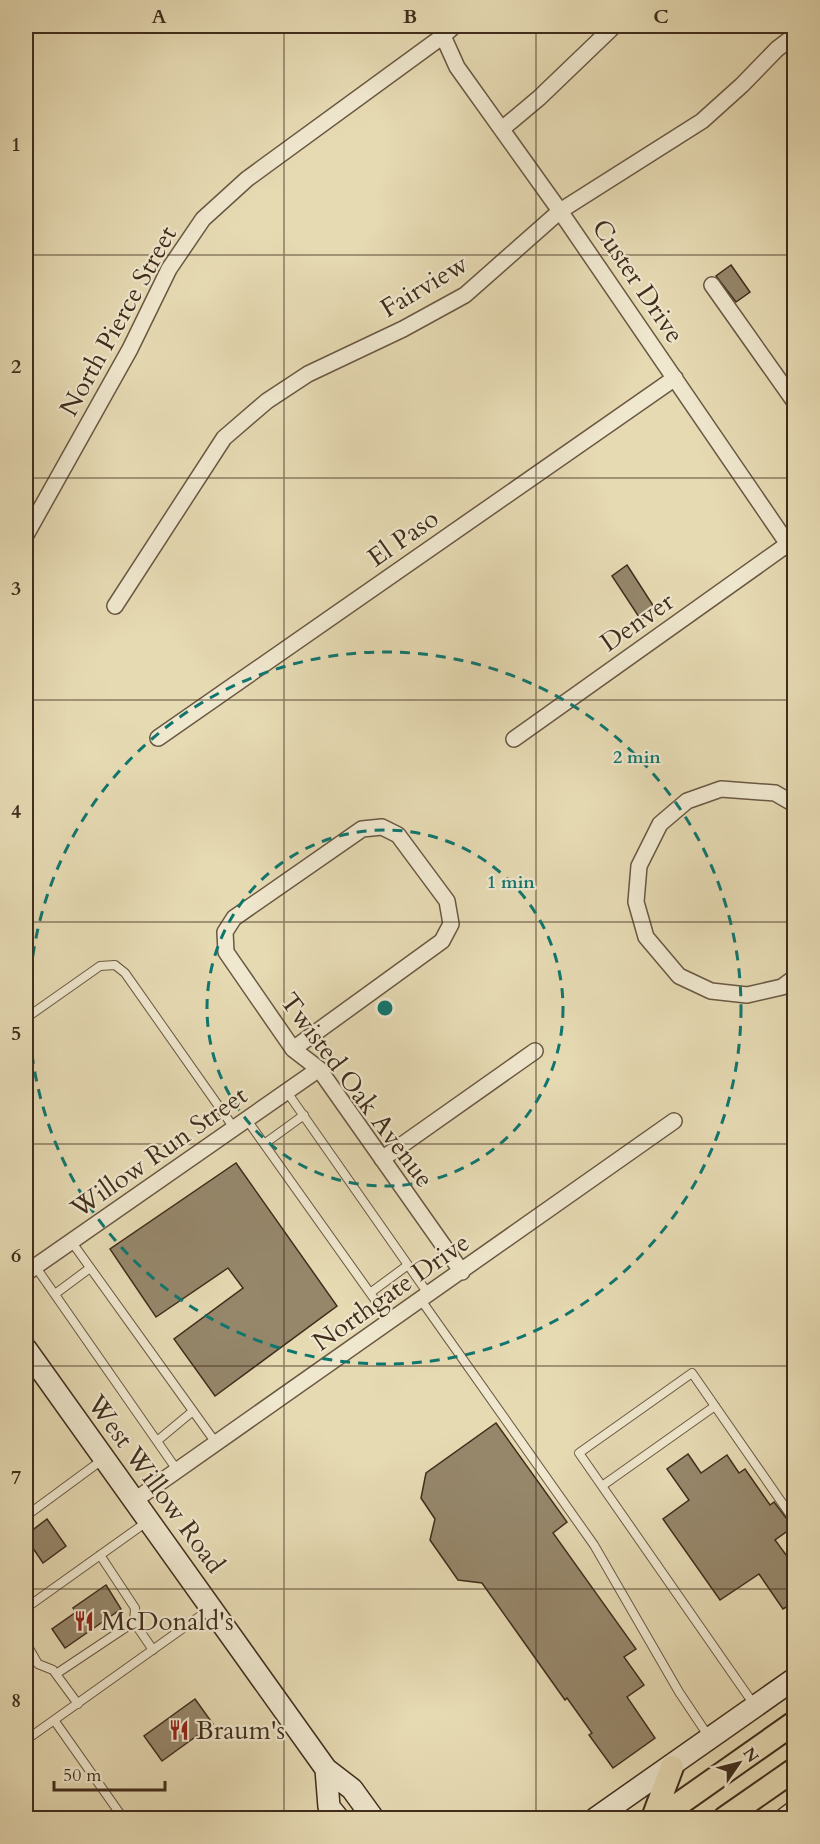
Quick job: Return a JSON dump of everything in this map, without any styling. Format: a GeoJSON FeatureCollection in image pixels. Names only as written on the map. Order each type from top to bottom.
{"type":"FeatureCollection","features":[{"type":"Feature","properties":{"kind":"main road","name":"West Willow Road"},"geometry":{"type":"LineString","coordinates":[[26,1349],[326,1769],[352,1789],[373,1818]]}},
{"type":"Feature","properties":{"kind":"main road"},"geometry":{"type":"LineString","coordinates":[[596,1818],[795,1679]]}},
{"type":"Feature","properties":{"kind":"main road"},"geometry":{"type":"LineString","coordinates":[[659,1818],[795,1723]]}},
{"type":"Feature","properties":{"kind":"main road"},"geometry":{"type":"LineString","coordinates":[[652,1818],[672,1767]]}},
{"type":"Feature","properties":{"kind":"main road","name":"West Willow Road"},"geometry":{"type":"LineString","coordinates":[[326,1769],[330,1808],[338,1818]]}},
{"type":"Feature","properties":{"kind":"main road"},"geometry":{"type":"LineString","coordinates":[[725,1818],[795,1770]]}},
{"type":"Feature","properties":{"kind":"main road"},"geometry":{"type":"LineString","coordinates":[[786,1818],[795,1812]]}},
{"type":"Feature","properties":{"kind":"street"},"geometry":{"type":"LineString","coordinates":[[502,129],[539,98],[614,26]]}},
{"type":"Feature","properties":{"kind":"street","name":"Custer Drive"},"geometry":{"type":"LineString","coordinates":[[449,31],[457,67],[560,211],[791,548]]}},
{"type":"Feature","properties":{"kind":"street","name":"North Pierce Street"},"geometry":{"type":"LineString","coordinates":[[26,535],[130,349],[170,269],[203,219],[248,179],[449,31]]}},
{"type":"Feature","properties":{"kind":"street","name":"Fairview"},"geometry":{"type":"LineString","coordinates":[[115,606],[224,438],[267,401],[308,374],[403,329],[465,295],[560,211],[702,121],[777,49],[795,36]]}},
{"type":"Feature","properties":{"kind":"street"},"geometry":{"type":"LineString","coordinates":[[712,285],[795,401]]}},
{"type":"Feature","properties":{"kind":"street","name":"El Paso"},"geometry":{"type":"LineString","coordinates":[[158,738],[675,378]]}},
{"type":"Feature","properties":{"kind":"street","name":"Denver"},"geometry":{"type":"LineString","coordinates":[[514,739],[791,548]]}},
{"type":"Feature","properties":{"kind":"street"},"geometry":{"type":"LineString","coordinates":[[795,804],[775,793],[721,789],[687,801],[660,824],[639,866],[636,902],[646,937],[679,976],[711,992],[747,995],[782,987],[795,978]]}},
{"type":"Feature","properties":{"kind":"street","name":"Twisted Oak Avenue"},"geometry":{"type":"LineString","coordinates":[[293,1049],[442,941],[451,924],[447,902],[398,835],[382,827],[362,829],[234,918],[225,932],[226,952],[293,1049],[319,1070],[462,1272]]}},
{"type":"Feature","properties":{"kind":"street"},"geometry":{"type":"LineString","coordinates":[[382,1159],[535,1051]]}},
{"type":"Feature","properties":{"kind":"street","name":"Willow Run Street"},"geometry":{"type":"LineString","coordinates":[[30,1270],[319,1070]]}},
{"type":"Feature","properties":{"kind":"street","name":"Northgate Drive"},"geometry":{"type":"LineString","coordinates":[[135,1500],[674,1121]]}},
{"type":"Feature","properties":{"kind":"lane"},"geometry":{"type":"LineString","coordinates":[[26,1018],[100,966],[115,965],[125,973],[241,1124],[264,1144],[390,1322]]}},
{"type":"Feature","properties":{"kind":"lane"},"geometry":{"type":"LineString","coordinates":[[287,1092],[408,1265],[425,1298],[594,1545],[679,1692],[710,1738]]}},
{"type":"Feature","properties":{"kind":"lane"},"geometry":{"type":"LineString","coordinates":[[264,1144],[304,1115]]}},
{"type":"Feature","properties":{"kind":"lane"},"geometry":{"type":"LineString","coordinates":[[71,1241],[216,1443]]}},
{"type":"Feature","properties":{"kind":"lane"},"geometry":{"type":"LineString","coordinates":[[370,1293],[408,1265]]}},
{"type":"Feature","properties":{"kind":"lane"},"geometry":{"type":"LineString","coordinates":[[55,1294],[90,1268]]}},
{"type":"Feature","properties":{"kind":"lane"},"geometry":{"type":"LineString","coordinates":[[30,1270],[55,1294],[177,1470]]}},
{"type":"Feature","properties":{"kind":"lane"},"geometry":{"type":"LineString","coordinates":[[756,1706],[579,1453],[692,1373],[795,1520]]}},
{"type":"Feature","properties":{"kind":"lane"},"geometry":{"type":"LineString","coordinates":[[602,1486],[715,1406]]}},
{"type":"Feature","properties":{"kind":"lane"},"geometry":{"type":"LineString","coordinates":[[157,1441],[193,1411]]}},
{"type":"Feature","properties":{"kind":"lane"},"geometry":{"type":"LineString","coordinates":[[26,1516],[104,1458]]}},
{"type":"Feature","properties":{"kind":"lane"},"geometry":{"type":"LineString","coordinates":[[26,1608],[149,1520]]}},
{"type":"Feature","properties":{"kind":"lane"},"geometry":{"type":"LineString","coordinates":[[100,1555],[135,1608],[134,1622],[153,1650]]}},
{"type":"Feature","properties":{"kind":"lane"},"geometry":{"type":"LineString","coordinates":[[26,1740],[212,1608]]}},
{"type":"Feature","properties":{"kind":"lane"},"geometry":{"type":"LineString","coordinates":[[56,1674],[134,1622]]}},
{"type":"Feature","properties":{"kind":"lane"},"geometry":{"type":"LineString","coordinates":[[26,1642],[38,1664],[53,1670],[78,1704]]}},
{"type":"Feature","properties":{"kind":"lane"},"geometry":{"type":"LineString","coordinates":[[54,1720],[123,1818]]}},
{"type":"Feature","properties":{"kind":"building"},"geometry":{"type":"Polygon","coordinates":[[[731,265],[750,292],[736,302],[716,276],[731,265]]]}},
{"type":"Feature","properties":{"kind":"building"},"geometry":{"type":"Polygon","coordinates":[[[627,565],[656,610],[641,620],[612,576],[627,565]]]}},
{"type":"Feature","properties":{"kind":"building"},"geometry":{"type":"Polygon","coordinates":[[[236,1163],[337,1306],[215,1396],[174,1339],[243,1288],[228,1268],[156,1317],[110,1249],[236,1163]]]}},
{"type":"Feature","properties":{"kind":"building"},"geometry":{"type":"Polygon","coordinates":[[[496,1423],[567,1522],[553,1533],[636,1649],[624,1657],[644,1685],[627,1697],[655,1738],[613,1768],[589,1735],[592,1733],[567,1698],[565,1700],[482,1583],[458,1580],[430,1540],[435,1519],[421,1498],[426,1473],[496,1423]]]}},
{"type":"Feature","properties":{"kind":"building"},"geometry":{"type":"Polygon","coordinates":[[[688,1454],[701,1473],[727,1455],[739,1473],[745,1469],[770,1505],[774,1502],[793,1527],[775,1540],[795,1567],[795,1602],[783,1609],[759,1574],[720,1600],[663,1519],[689,1500],[667,1469],[688,1454]]]}},
{"type":"Feature","properties":{"kind":"building"},"geometry":{"type":"Polygon","coordinates":[[[47,1519],[66,1546],[43,1563],[26,1535],[47,1519]]]}},
{"type":"Feature","properties":{"kind":"building","name":"McDonald's"},"geometry":{"type":"Polygon","coordinates":[[[106,1585],[121,1609],[65,1648],[52,1629],[76,1612],[73,1608],[106,1585]]]}},
{"type":"Feature","properties":{"kind":"building","name":"Braum's"},"geometry":{"type":"Polygon","coordinates":[[[195,1699],[213,1724],[162,1761],[144,1736],[195,1699]]]}},
{"type":"Feature","properties":{"kind":"place","name":"McDonald's"},"geometry":{"type":"Point","coordinates":[84,1621]}},
{"type":"Feature","properties":{"kind":"place","name":"Braum's"},"geometry":{"type":"Point","coordinates":[179,1730]}}]}
